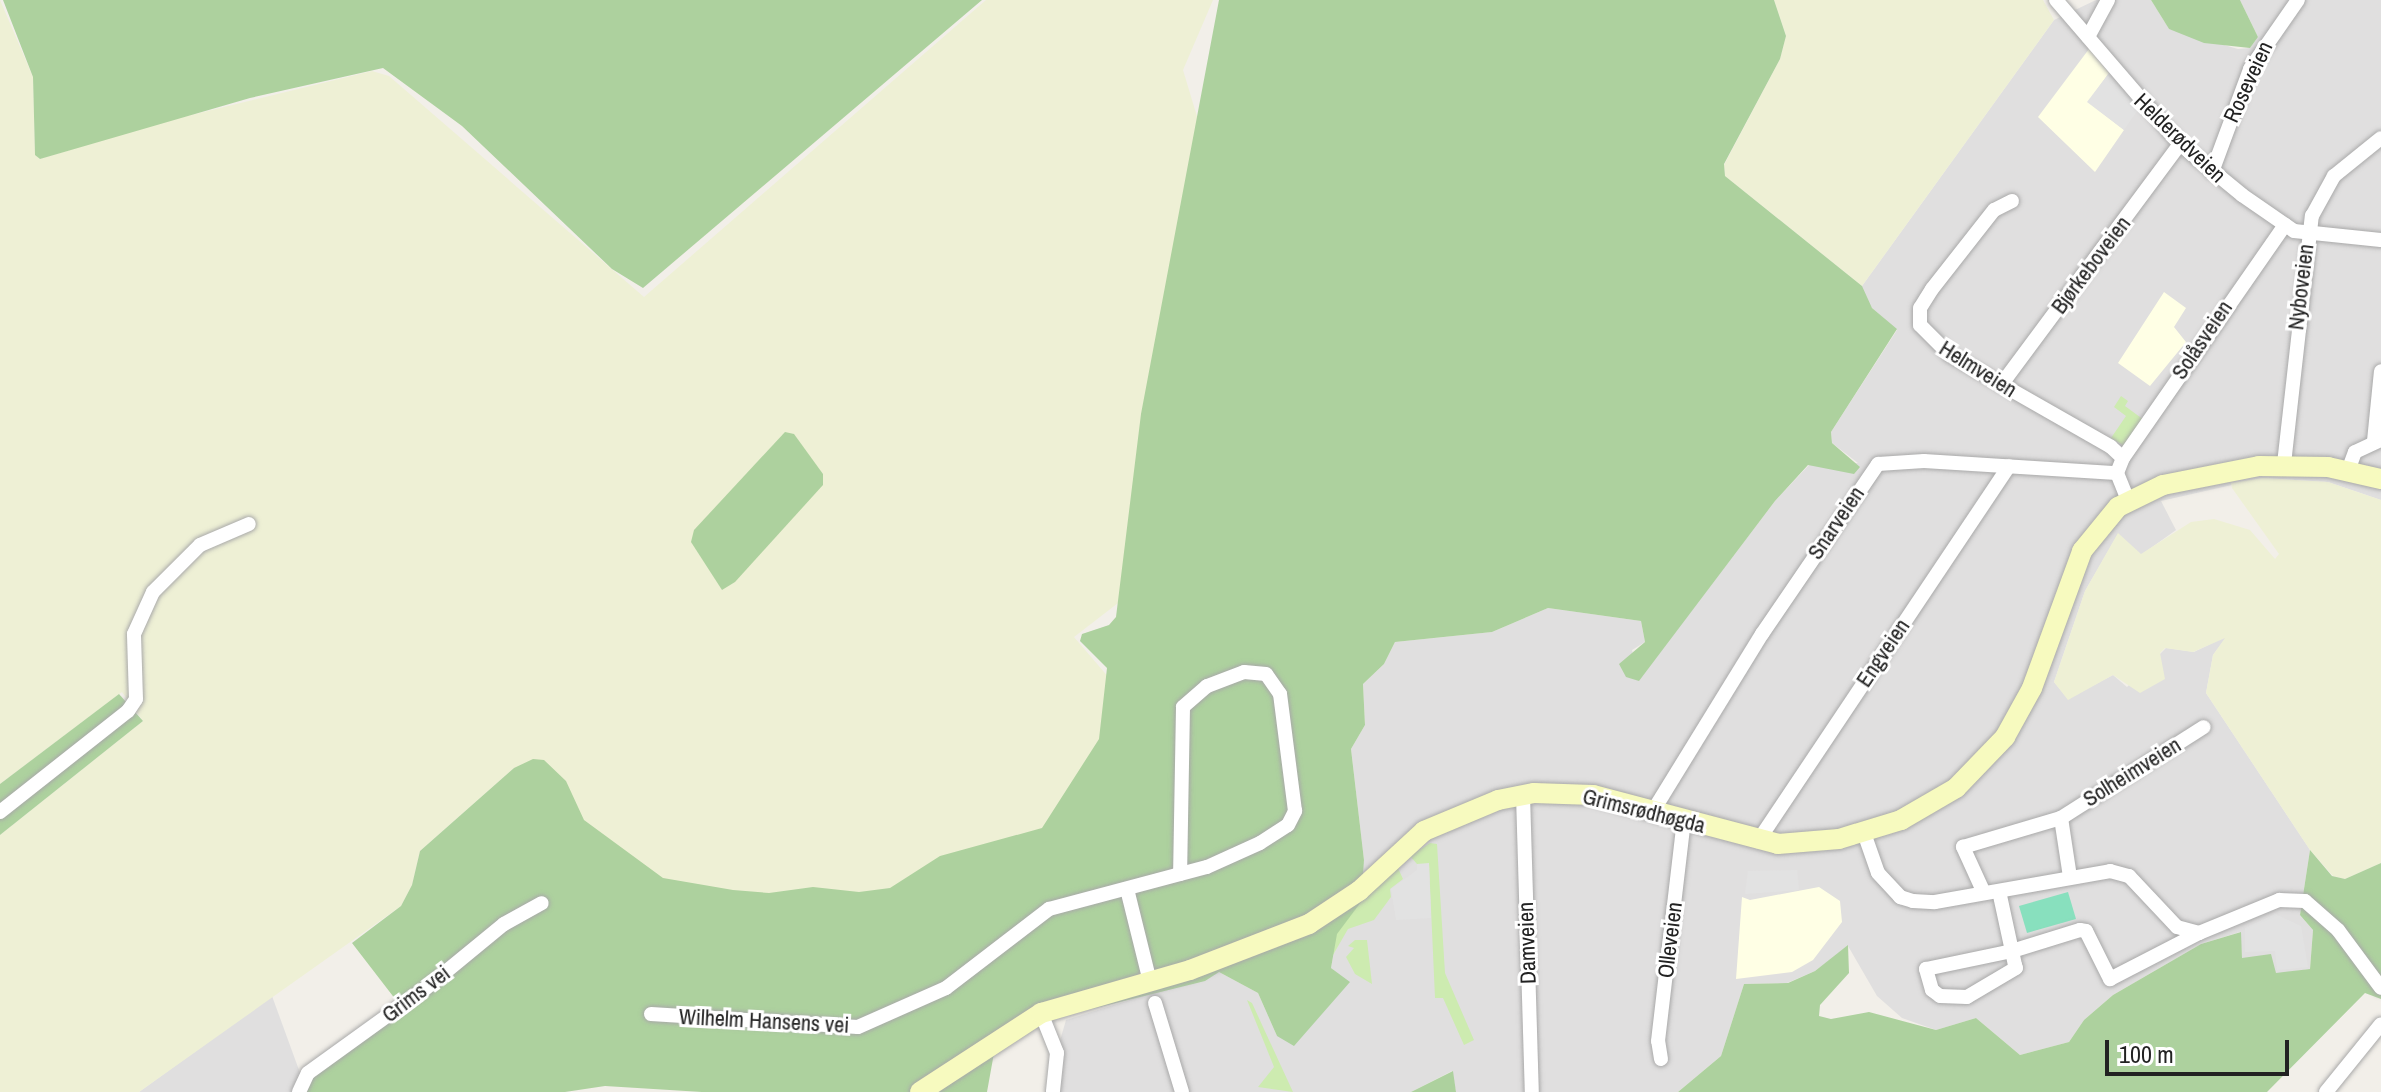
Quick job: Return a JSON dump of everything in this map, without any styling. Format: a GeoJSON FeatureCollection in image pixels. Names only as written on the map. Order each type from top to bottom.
{"type":"FeatureCollection","features":[{"type":"Feature","properties":{"kind":"main road","name":"Grimsrødhøgda"},"geometry":{"type":"LineString","coordinates":[[920,1092],[1041,1013],[1150,982],[1309,924],[1347,901],[1440,822],[1523,795],[1593,795],[1758,841],[1807,844],[1864,833],[1920,811],[1956,788],[1998,746],[2032,688],[2082,551],[2095,529],[2128,500],[2163,485],[2259,466],[2284,464],[2348,471],[2381,479]]}},
{"type":"Feature","properties":{"kind":"street","name":"Helderødveien"},"geometry":{"type":"LineString","coordinates":[[2056,0],[2180,144],[2212,172],[2285,225],[2308,233],[2381,240]]}},
{"type":"Feature","properties":{"kind":"street"},"geometry":{"type":"LineString","coordinates":[[2088,37],[2108,0]]}},
{"type":"Feature","properties":{"kind":"street","name":"Roseveien"},"geometry":{"type":"LineString","coordinates":[[2212,172],[2250,69],[2298,0]]}},
{"type":"Feature","properties":{"kind":"street","name":"Nyboveien"},"geometry":{"type":"LineString","coordinates":[[2284,464],[2308,233],[2334,176],[2381,138]]}},
{"type":"Feature","properties":{"kind":"street","name":"Bjørkeboveien"},"geometry":{"type":"LineString","coordinates":[[2001,385],[2180,144]]}},
{"type":"Feature","properties":{"kind":"street","name":"Helmveien"},"geometry":{"type":"LineString","coordinates":[[2012,201],[1994,210],[1977,231],[1919,315],[1922,329],[1940,348],[2097,438],[2123,458]]}},
{"type":"Feature","properties":{"kind":"street","name":"Solåsveien"},"geometry":{"type":"LineString","coordinates":[[2123,458],[2285,225]]}},
{"type":"Feature","properties":{"kind":"street"},"geometry":{"type":"LineString","coordinates":[[2348,471],[2355,452],[2378,441],[2381,371]]}},
{"type":"Feature","properties":{"kind":"street"},"geometry":{"type":"LineString","coordinates":[[2123,458],[2117,473],[2128,500]]}},
{"type":"Feature","properties":{"kind":"street","name":"Snarveien"},"geometry":{"type":"LineString","coordinates":[[1653,811],[1874,468],[1893,460],[2117,473]]}},
{"type":"Feature","properties":{"kind":"street","name":"Engveien"},"geometry":{"type":"LineString","coordinates":[[1758,841],[2009,466]]}},
{"type":"Feature","properties":{"kind":"street"},"geometry":{"type":"LineString","coordinates":[[0,812],[128,711],[136,699],[134,634],[153,592],[200,545],[249,524]]}},
{"type":"Feature","properties":{"kind":"street","name":"Wilhelm Hansens vei"},"geometry":{"type":"LineString","coordinates":[[651,1014],[858,1027],[946,988],[1043,912],[1180,874],[1246,851],[1293,819],[1280,694],[1266,674],[1244,672],[1207,686],[1183,707],[1180,874]]}},
{"type":"Feature","properties":{"kind":"street","name":"Solheimveien"},"geometry":{"type":"LineString","coordinates":[[2012,951],[1991,892],[1963,847],[2061,818],[2204,727]]}},
{"type":"Feature","properties":{"kind":"street","name":"Damveien"},"geometry":{"type":"LineString","coordinates":[[1523,795],[1532,1092]]}},
{"type":"Feature","properties":{"kind":"street","name":"Solheimveien"},"geometry":{"type":"LineString","coordinates":[[2061,818],[2070,877]]}},
{"type":"Feature","properties":{"kind":"street","name":"Olleveien"},"geometry":{"type":"LineString","coordinates":[[1661,1059],[1658,1041],[1684,820]]}},
{"type":"Feature","properties":{"kind":"street"},"geometry":{"type":"LineString","coordinates":[[1864,833],[1878,873],[1900,897],[1935,902],[2070,877],[2123,873],[2177,927],[2199,933]]}},
{"type":"Feature","properties":{"kind":"street"},"geometry":{"type":"LineString","coordinates":[[1127,889],[1150,982]]}},
{"type":"Feature","properties":{"kind":"street"},"geometry":{"type":"LineString","coordinates":[[2012,951],[2014,971],[1978,992],[1957,999],[1932,990],[1926,969],[2012,951],[2083,929],[2110,979],[2199,933],[2279,900],[2305,901],[2319,908],[2381,988]]}},
{"type":"Feature","properties":{"kind":"street","name":"Grims vei"},"geometry":{"type":"LineString","coordinates":[[299,1092],[308,1073],[504,924],[542,903]]}},
{"type":"Feature","properties":{"kind":"street"},"geometry":{"type":"LineString","coordinates":[[1155,1003],[1182,1092]]}},
{"type":"Feature","properties":{"kind":"street"},"geometry":{"type":"LineString","coordinates":[[1041,1013],[1057,1053],[1053,1092]]}},
{"type":"Feature","properties":{"kind":"street"},"geometry":{"type":"LineString","coordinates":[[2326,1092],[2381,1024]]}},
{"type":"Feature","properties":{"kind":"shaded area"},"geometry":{"type":"Polygon","coordinates":[[[0,0],[33,77],[35,154],[40,159],[150,125],[372,71],[389,76],[644,297],[986,0],[1213,0],[1183,70],[1202,133],[1122,600],[1074,637],[1110,679],[1094,814],[1022,855],[785,916],[644,896],[514,768],[420,851],[412,885],[401,906],[139,1092],[0,1092],[0,835],[143,721],[122,692],[0,784],[0,0]]]}},
{"type":"Feature","properties":{"kind":"shaded area"},"geometry":{"type":"Polygon","coordinates":[[[1774,0],[2043,0],[2054,20],[1862,286],[1725,176],[1724,165],[1780,59],[1786,36],[1774,0]]]}},
{"type":"Feature","properties":{"kind":"shaded area"},"geometry":{"type":"Polygon","coordinates":[[[2096,0],[2151,0],[2169,29],[2238,49],[2250,48],[2258,37],[2240,0],[2381,0],[2381,500],[2328,482],[2263,478],[2161,501],[2176,530],[2141,555],[2118,534],[2085,591],[2054,682],[2068,699],[2113,675],[2127,687],[2166,648],[2194,652],[2227,636],[2213,655],[2206,693],[2310,850],[2300,915],[2313,930],[2310,969],[2276,974],[2242,958],[2240,932],[2201,944],[2113,995],[2084,1020],[2069,1042],[2020,1055],[1976,1018],[1936,1030],[1902,1018],[1877,996],[1848,946],[1815,971],[1787,983],[1744,984],[1721,1056],[1678,1092],[1456,1092],[1452,1071],[1411,1092],[1045,1092],[1066,1020],[1219,972],[1258,993],[1277,1036],[1349,983],[1331,968],[1337,934],[1364,860],[1351,749],[1365,725],[1363,684],[1384,664],[1395,642],[1492,632],[1548,608],[1641,621],[1645,642],[1632,650],[1639,680],[1775,501],[1809,465],[1858,463],[1832,443],[1831,432],[1897,330],[1872,308],[1860,292],[1862,286],[2054,20],[2096,0]]]}},
{"type":"Feature","properties":{"kind":"shaded area"},"geometry":{"type":"Polygon","coordinates":[[[2089,49],[2109,73],[2088,102],[2124,130],[2095,172],[2038,117],[2089,49]]]}},
{"type":"Feature","properties":{"kind":"shaded area"},"geometry":{"type":"Polygon","coordinates":[[[2109,73],[2139,108],[2124,130],[2087,102],[2109,73]]]}},
{"type":"Feature","properties":{"kind":"shaded area"},"geometry":{"type":"Polygon","coordinates":[[[2164,292],[2186,308],[2174,327],[2186,342],[2150,386],[2118,363],[2164,292]]]}},
{"type":"Feature","properties":{"kind":"shaded area"},"geometry":{"type":"Polygon","coordinates":[[[2263,478],[2328,482],[2381,500],[2381,863],[2345,879],[2333,876],[2310,850],[2206,693],[2213,655],[2225,638],[2193,652],[2165,648],[2160,653],[2165,679],[2140,693],[2113,675],[2068,700],[2054,682],[2085,591],[2118,533],[2141,554],[2191,522],[2214,519],[2250,530],[2275,559],[2279,554],[2231,483],[2263,478]]]}},
{"type":"Feature","properties":{"kind":"shaded area"},"geometry":{"type":"Polygon","coordinates":[[[1429,863],[1431,918],[1396,920],[1391,889],[1417,870],[1417,864],[1429,863]]]}},
{"type":"Feature","properties":{"kind":"shaded area"},"geometry":{"type":"Polygon","coordinates":[[[1797,870],[1799,890],[1745,894],[1748,871],[1797,870]]]}},
{"type":"Feature","properties":{"kind":"shaded area"},"geometry":{"type":"Polygon","coordinates":[[[1819,887],[1840,901],[1842,922],[1813,960],[1792,972],[1736,979],[1742,897],[1750,900],[1819,887]]]}},
{"type":"Feature","properties":{"kind":"shaded area"},"geometry":{"type":"Polygon","coordinates":[[[2275,914],[2301,926],[2308,967],[2277,970],[2275,951],[2245,952],[2245,928],[2275,914]]]}},
{"type":"Feature","properties":{"kind":"shaded area"},"geometry":{"type":"Polygon","coordinates":[[[272,996],[307,1092],[139,1092],[272,996]]]}},
{"type":"Feature","properties":{"kind":"green space"},"geometry":{"type":"Polygon","coordinates":[[[3,0],[982,0],[643,288],[612,269],[462,126],[383,68],[250,98],[40,159],[35,155],[33,77],[3,0]]]}},
{"type":"Feature","properties":{"kind":"green space"},"geometry":{"type":"Polygon","coordinates":[[[1219,0],[1774,0],[1786,36],[1780,59],[1724,164],[1725,176],[1862,286],[1872,308],[1897,329],[1831,432],[1832,443],[1860,467],[1854,474],[1808,465],[1775,501],[1639,681],[1626,677],[1619,664],[1645,642],[1641,621],[1548,608],[1492,632],[1395,642],[1384,664],[1363,684],[1365,725],[1351,749],[1364,860],[1361,902],[1337,934],[1331,968],[1350,982],[1294,1046],[1277,1036],[1258,993],[1219,972],[1205,981],[1055,1018],[1030,1030],[994,1053],[987,1092],[702,1092],[605,1086],[565,1092],[307,1092],[300,1074],[399,1004],[352,943],[401,906],[412,885],[420,851],[514,768],[533,759],[544,760],[566,781],[584,820],[663,878],[733,890],[769,893],[813,887],[859,892],[890,888],[940,856],[1042,828],[1099,739],[1107,668],[1080,641],[1082,634],[1109,625],[1116,617],[1141,414],[1219,0]]]}},
{"type":"Feature","properties":{"kind":"green space"},"geometry":{"type":"Polygon","coordinates":[[[2151,0],[2240,0],[2258,37],[2250,48],[2204,43],[2169,29],[2151,0]]]}},
{"type":"Feature","properties":{"kind":"green space"},"geometry":{"type":"Polygon","coordinates":[[[2121,396],[2128,401],[2125,406],[2144,420],[2126,447],[2111,438],[2126,416],[2114,407],[2121,396]]]}},
{"type":"Feature","properties":{"kind":"green space"},"geometry":{"type":"Polygon","coordinates":[[[785,432],[794,434],[823,474],[823,485],[735,582],[722,590],[691,542],[694,530],[785,432]]]}},
{"type":"Feature","properties":{"kind":"green space"},"geometry":{"type":"Polygon","coordinates":[[[119,694],[143,721],[0,835],[0,784],[119,694]]]}},
{"type":"Feature","properties":{"kind":"green space"},"geometry":{"type":"Polygon","coordinates":[[[1430,843],[1437,844],[1445,973],[1474,1040],[1464,1045],[1443,998],[1435,998],[1429,864],[1417,864],[1410,856],[1430,843]]]}},
{"type":"Feature","properties":{"kind":"green space"},"geometry":{"type":"Polygon","coordinates":[[[2310,850],[2332,876],[2345,879],[2381,863],[2381,999],[2365,993],[2267,1092],[1678,1092],[1721,1056],[1744,984],[1788,983],[1815,971],[1848,945],[1849,973],[1820,1005],[1819,1016],[1831,1019],[1869,1012],[1936,1030],[1976,1018],[2020,1055],[2069,1042],[2084,1020],[2113,995],[2201,944],[2241,932],[2242,958],[2271,954],[2276,973],[2310,969],[2313,930],[2300,915],[2310,850]]]}},
{"type":"Feature","properties":{"kind":"green space"},"geometry":{"type":"Polygon","coordinates":[[[1398,868],[1403,879],[1390,889],[1391,897],[1374,920],[1348,929],[1333,955],[1325,948],[1346,910],[1398,868]]]}},
{"type":"Feature","properties":{"kind":"green space"},"geometry":{"type":"Polygon","coordinates":[[[2068,892],[2076,919],[2027,933],[2019,906],[2068,892]]]}},
{"type":"Feature","properties":{"kind":"green space"},"geometry":{"type":"Polygon","coordinates":[[[1355,940],[1367,940],[1372,984],[1355,974],[1346,957],[1354,948],[1348,946],[1355,940]]]}},
{"type":"Feature","properties":{"kind":"green space"},"geometry":{"type":"Polygon","coordinates":[[[1247,1000],[1252,1003],[1293,1092],[1258,1087],[1274,1067],[1247,1000]]]}},
{"type":"Feature","properties":{"kind":"green space"},"geometry":{"type":"Polygon","coordinates":[[[1453,1071],[1456,1092],[1411,1092],[1453,1071]]]}}]}
